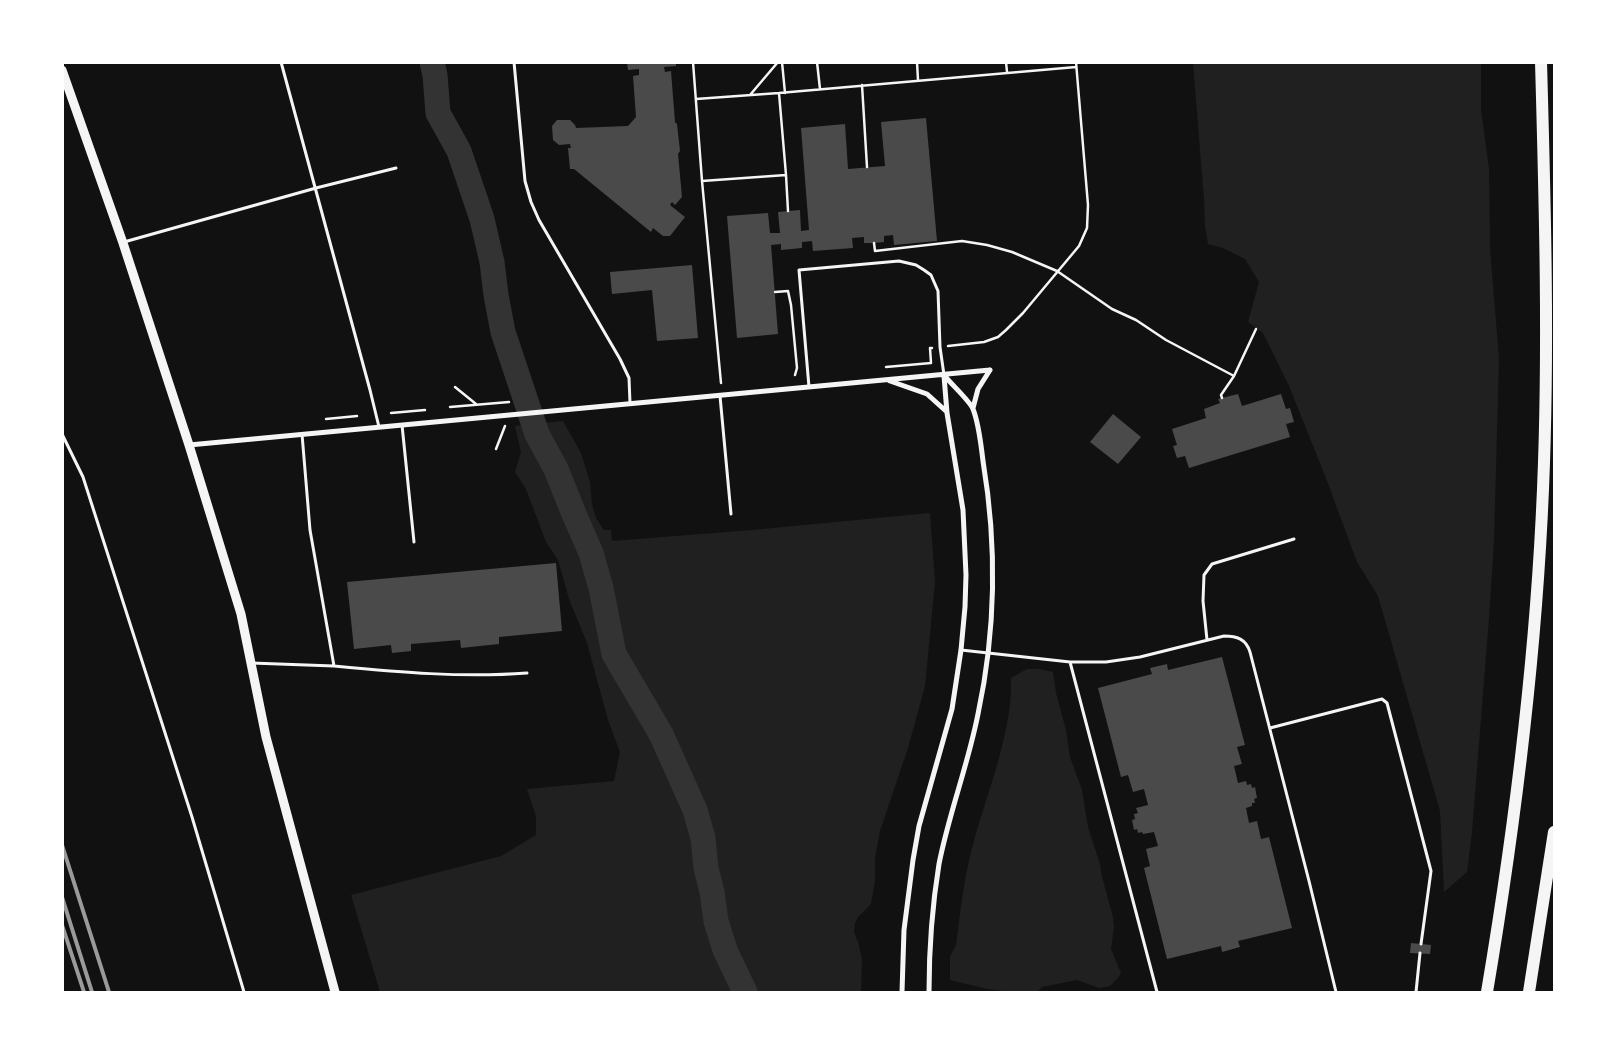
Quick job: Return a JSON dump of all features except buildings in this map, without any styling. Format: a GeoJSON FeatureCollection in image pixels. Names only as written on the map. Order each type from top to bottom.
{"type":"FeatureCollection","features":[{"type":"Feature","properties":{"kind":"highway"},"geometry":{"type":"LineString","coordinates":[[1487,992],[1502,903],[1519,780],[1534,639],[1539,563],[1544,461],[1546,337],[1541,62]]}},
{"type":"Feature","properties":{"kind":"highway"},"geometry":{"type":"LineString","coordinates":[[1529,992],[1554,832]]}},
{"type":"Feature","properties":{"kind":"street"},"geometry":{"type":"LineString","coordinates":[[62,70],[189,445],[241,614],[266,737],[335,992]]}},
{"type":"Feature","properties":{"kind":"street"},"geometry":{"type":"LineString","coordinates":[[189,445],[990,370],[978,389],[973,408],[985,474],[992,541],[992,608],[988,653],[978,715],[946,832],[939,865],[931,932],[930,992]]}},
{"type":"Feature","properties":{"kind":"street"},"geometry":{"type":"LineString","coordinates":[[944,375],[973,408]]}},
{"type":"Feature","properties":{"kind":"street"},"geometry":{"type":"LineString","coordinates":[[902,992],[904,930],[913,860],[922,818],[952,709],[962,650],[965,607],[965,542],[959,478],[947,412],[944,375]]}},
{"type":"Feature","properties":{"kind":"street"},"geometry":{"type":"LineString","coordinates":[[887,380],[927,394],[947,412]]}},
{"type":"Feature","properties":{"kind":"lane"},"geometry":{"type":"LineString","coordinates":[[281,62],[370,390],[378,427]]}},
{"type":"Feature","properties":{"kind":"lane"},"geometry":{"type":"LineString","coordinates":[[514,62],[525,180],[531,202],[539,220],[620,359],[629,378],[630,403]]}},
{"type":"Feature","properties":{"kind":"lane"},"geometry":{"type":"LineString","coordinates":[[122,243],[316,188],[396,168]]}},
{"type":"Feature","properties":{"kind":"lane"},"geometry":{"type":"LineString","coordinates":[[809,388],[799,270],[891,261],[916,265],[931,275],[938,291],[940,347],[944,375]]}},
{"type":"Feature","properties":{"kind":"lane"},"geometry":{"type":"LineString","coordinates":[[720,395],[730,514]]}},
{"type":"Feature","properties":{"kind":"lane"},"geometry":{"type":"LineString","coordinates":[[402,425],[414,542]]}},
{"type":"Feature","properties":{"kind":"lane"},"geometry":{"type":"LineString","coordinates":[[62,434],[83,477],[192,817],[244,992]]}},
{"type":"Feature","properties":{"kind":"lane"},"geometry":{"type":"LineString","coordinates":[[302,434],[310,530],[334,666]]}},
{"type":"Feature","properties":{"kind":"lane"},"geometry":{"type":"LineString","coordinates":[[1208,640],[1203,600],[1204,574],[1212,564],[1294,539]]}},
{"type":"Feature","properties":{"kind":"lane"},"geometry":{"type":"LineString","coordinates":[[962,650],[1070,662],[1106,662],[1140,658],[1219,637],[1230,636],[1247,644],[1336,992]]}},
{"type":"Feature","properties":{"kind":"lane"},"geometry":{"type":"LineString","coordinates":[[1070,662],[1157,992]]}},
{"type":"Feature","properties":{"kind":"lane"},"geometry":{"type":"LineString","coordinates":[[251,663],[334,666],[416,674],[500,675],[526,673]]}},
{"type":"Feature","properties":{"kind":"lane"},"geometry":{"type":"LineString","coordinates":[[1270,728],[1382,699],[1387,703],[1431,872],[1421,944]]}},
{"type":"Feature","properties":{"kind":"lane"},"geometry":{"type":"LineString","coordinates":[[1416,992],[1420,954]]}},
{"type":"Feature","properties":{"kind":"path"},"geometry":{"type":"LineString","coordinates":[[693,62],[721,383]]}},
{"type":"Feature","properties":{"kind":"path"},"geometry":{"type":"LineString","coordinates":[[750,95],[780,62]]}},
{"type":"Feature","properties":{"kind":"path"},"geometry":{"type":"LineString","coordinates":[[780,62],[785,93]]}},
{"type":"Feature","properties":{"kind":"path"},"geometry":{"type":"LineString","coordinates":[[817,62],[820,89]]}},
{"type":"Feature","properties":{"kind":"path"},"geometry":{"type":"LineString","coordinates":[[917,62],[918,80]]}},
{"type":"Feature","properties":{"kind":"path"},"geometry":{"type":"LineString","coordinates":[[1006,62],[1007,72]]}},
{"type":"Feature","properties":{"kind":"path"},"geometry":{"type":"LineString","coordinates":[[948,346],[984,342],[998,337],[1023,313],[1058,271],[1078,246],[1087,228],[1088,217],[1076,62]]}},
{"type":"Feature","properties":{"kind":"path"},"geometry":{"type":"LineString","coordinates":[[696,99],[1076,67]]}},
{"type":"Feature","properties":{"kind":"path"},"geometry":{"type":"LineString","coordinates":[[862,85],[867,168]]}},
{"type":"Feature","properties":{"kind":"path"},"geometry":{"type":"LineString","coordinates":[[780,93],[788,211]]}},
{"type":"Feature","properties":{"kind":"path"},"geometry":{"type":"LineString","coordinates":[[702,181],[786,175]]}},
{"type":"Feature","properties":{"kind":"path"},"geometry":{"type":"LineString","coordinates":[[874,242],[875,251],[962,241],[1012,252],[1058,271],[1107,306],[1234,376]]}},
{"type":"Feature","properties":{"kind":"path"},"geometry":{"type":"LineString","coordinates":[[775,292],[788,291],[797,368],[795,375]]}},
{"type":"Feature","properties":{"kind":"path"},"geometry":{"type":"LineString","coordinates":[[1222,398],[1221,395],[1234,376],[1256,329]]}},
{"type":"Feature","properties":{"kind":"path"},"geometry":{"type":"LineString","coordinates":[[886,367],[931,363],[930,348],[932,348]]}},
{"type":"Feature","properties":{"kind":"path"},"geometry":{"type":"LineString","coordinates":[[455,387],[477,405]]}},
{"type":"Feature","properties":{"kind":"path"},"geometry":{"type":"LineString","coordinates":[[450,407],[509,402]]}},
{"type":"Feature","properties":{"kind":"path"},"geometry":{"type":"LineString","coordinates":[[391,413],[425,410]]}},
{"type":"Feature","properties":{"kind":"path"},"geometry":{"type":"LineString","coordinates":[[326,419],[357,416]]}},
{"type":"Feature","properties":{"kind":"path"},"geometry":{"type":"LineString","coordinates":[[496,449],[506,426]]}},
{"type":"Feature","properties":{"kind":"shaded area"},"geometry":{"type":"Polygon","coordinates":[[[1193,63],[1481,63],[1481,109],[1489,169],[1490,249],[1499,358],[1494,540],[1472,832],[1467,872],[1444,892],[1440,811],[1378,596],[1357,562],[1289,386],[1263,333],[1248,322],[1259,282],[1245,259],[1223,248],[1208,244],[1205,226],[1193,63]]]}},
{"type":"Feature","properties":{"kind":"shaded area"},"geometry":{"type":"Polygon","coordinates":[[[563,421],[581,453],[590,482],[592,504],[596,518],[604,530],[611,530],[612,541],[930,513],[935,582],[925,686],[908,748],[880,831],[875,858],[875,881],[871,904],[858,917],[855,923],[854,932],[862,959],[861,992],[380,992],[351,895],[501,856],[536,835],[536,816],[527,789],[614,781],[620,752],[608,720],[587,643],[569,599],[558,560],[546,542],[526,489],[515,472],[521,452],[515,426],[563,421]]]}},
{"type":"Feature","properties":{"kind":"shaded area"},"geometry":{"type":"Polygon","coordinates":[[[1027,669],[1053,672],[1070,757],[1082,790],[1088,827],[1100,864],[1113,917],[1114,927],[1111,949],[1121,973],[1110,986],[1099,988],[1077,980],[1042,987],[1037,992],[1010,992],[987,989],[950,980],[950,957],[956,945],[972,848],[1008,720],[1011,678],[1027,669]]]}},
{"type":"Feature","properties":{"kind":"waterway"},"geometry":{"type":"LineString","coordinates":[[432,62],[438,113],[459,151],[482,219],[492,262],[503,332],[537,434],[556,469],[591,553],[601,588],[614,654],[661,734],[695,810],[703,838],[706,868],[716,921],[725,950],[745,992]]}},
{"type":"Feature","properties":{"kind":"railway"},"geometry":{"type":"LineString","coordinates":[[62,845],[109,992]]}},
{"type":"Feature","properties":{"kind":"railway"},"geometry":{"type":"LineString","coordinates":[[62,897],[92,992]]}},
{"type":"Feature","properties":{"kind":"railway"},"geometry":{"type":"LineString","coordinates":[[62,925],[84,992]]}}]}
